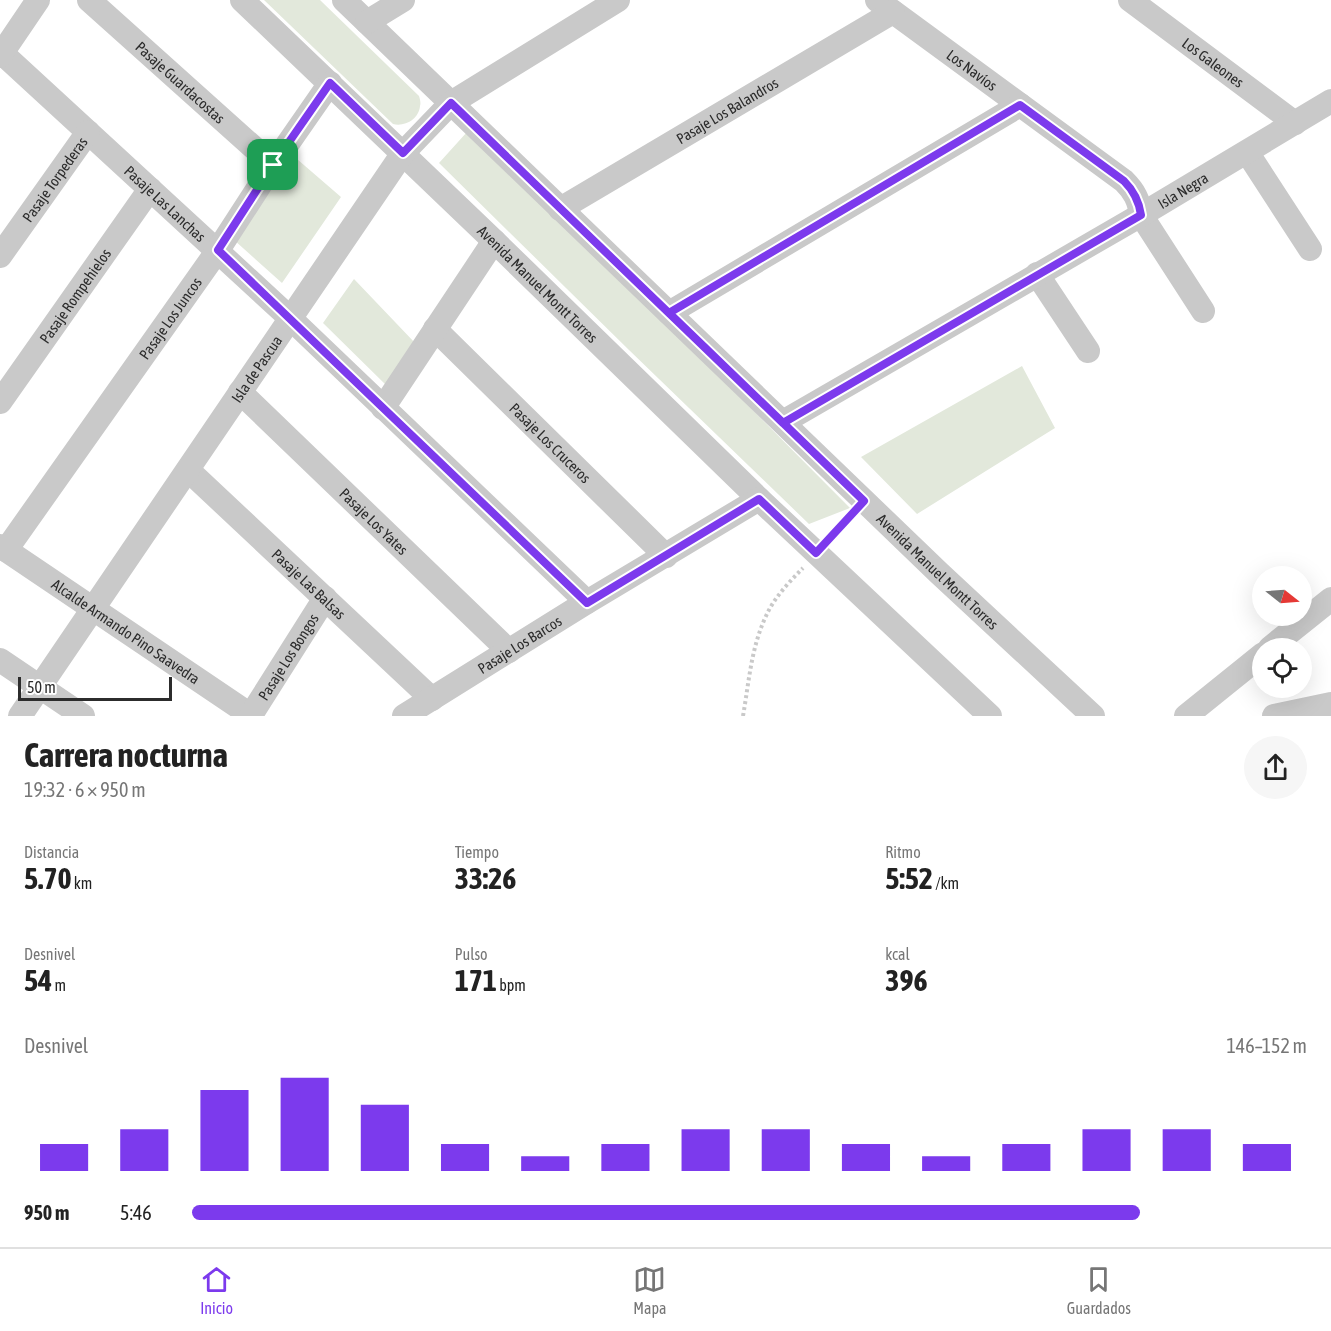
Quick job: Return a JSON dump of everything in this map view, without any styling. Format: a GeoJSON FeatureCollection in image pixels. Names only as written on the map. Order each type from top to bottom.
{"type":"FeatureCollection","features":[{"type":"Feature","properties":{"kind":"street"},"geometry":{"type":"LineString","coordinates":[[1,54],[38,0]]}},
{"type":"Feature","properties":{"kind":"street","name":"Pasaje Guardacostas"},"geometry":{"type":"LineString","coordinates":[[89,0],[273,165]]}},
{"type":"Feature","properties":{"kind":"street","name":"Avenida Manuel Montt Torres"},"geometry":{"type":"LineString","coordinates":[[242,0],[759,499],[990,716]]}},
{"type":"Feature","properties":{"kind":"street","name":"Avenida Manuel Montt Torres"},"geometry":{"type":"LineString","coordinates":[[344,0],[864,501],[1093,716]]}},
{"type":"Feature","properties":{"kind":"street"},"geometry":{"type":"LineString","coordinates":[[367,22],[403,0]]}},
{"type":"Feature","properties":{"kind":"street","name":"Isla de Pascua"},"geometry":{"type":"LineString","coordinates":[[20,716],[403,153],[451,103],[618,0]]}},
{"type":"Feature","properties":{"kind":"street","name":"Los Galeones"},"geometry":{"type":"LineString","coordinates":[[1130,0],[1295,123]]}},
{"type":"Feature","properties":{"kind":"street","name":"Los Navíos"},"geometry":{"type":"LineString","coordinates":[[885,6],[1124,181],[1137,197],[1141,215],[1203,311]]}},
{"type":"Feature","properties":{"kind":"street","name":"Pasaje Los Balandros"},"geometry":{"type":"LineString","coordinates":[[561,208],[885,6]]}},
{"type":"Feature","properties":{"kind":"street","name":"Pasaje Las Lanchas"},"geometry":{"type":"LineString","coordinates":[[1,54],[218,250],[587,603]]}},
{"type":"Feature","properties":{"kind":"street","name":"Pasaje Los Juncos"},"geometry":{"type":"LineString","coordinates":[[3,548],[218,250],[330,83]]}},
{"type":"Feature","properties":{"kind":"street","name":"Isla Negra"},"geometry":{"type":"LineString","coordinates":[[783,423],[1141,215],[1331,101]]}},
{"type":"Feature","properties":{"kind":"street"},"geometry":{"type":"LineString","coordinates":[[669,313],[1020,105]]}},
{"type":"Feature","properties":{"kind":"street","name":"Pasaje Torpederas"},"geometry":{"type":"LineString","coordinates":[[0,256],[88,132]]}},
{"type":"Feature","properties":{"kind":"street"},"geometry":{"type":"LineString","coordinates":[[1247,152],[1310,249]]}},
{"type":"Feature","properties":{"kind":"street","name":"Pasaje Rompehielos"},"geometry":{"type":"LineString","coordinates":[[0,402],[150,189]]}},
{"type":"Feature","properties":{"kind":"street"},"geometry":{"type":"LineString","coordinates":[[383,408],[494,241]]}},
{"type":"Feature","properties":{"kind":"street"},"geometry":{"type":"LineString","coordinates":[[1037,274],[1088,351]]}},
{"type":"Feature","properties":{"kind":"street","name":"Pasaje Los Cruceros"},"geometry":{"type":"LineString","coordinates":[[435,329],[666,556]]}},
{"type":"Feature","properties":{"kind":"street","name":"Pasaje Los Yates"},"geometry":{"type":"LineString","coordinates":[[240,392],[509,651]]}},
{"type":"Feature","properties":{"kind":"street","name":"Pasaje Las Balsas"},"geometry":{"type":"LineString","coordinates":[[188,470],[432,699]]}},
{"type":"Feature","properties":{"kind":"street","name":"Pasaje Los Barcos"},"geometry":{"type":"LineString","coordinates":[[404,716],[759,499]]}},
{"type":"Feature","properties":{"kind":"street","name":"Alcalde Armando Pino Saavedra"},"geometry":{"type":"LineString","coordinates":[[3,548],[252,716]]}},
{"type":"Feature","properties":{"kind":"street","name":"Pasaje Los Bongos"},"geometry":{"type":"LineString","coordinates":[[252,716],[325,598]]}},
{"type":"Feature","properties":{"kind":"street"},"geometry":{"type":"LineString","coordinates":[[1282,638],[1331,599]]}},
{"type":"Feature","properties":{"kind":"street"},"geometry":{"type":"LineString","coordinates":[[0,660],[83,716]]}},
{"type":"Feature","properties":{"kind":"street"},"geometry":{"type":"LineString","coordinates":[[1186,716],[1252,663]]}},
{"type":"Feature","properties":{"kind":"street"},"geometry":{"type":"LineString","coordinates":[[1274,716],[1331,704]]}},
{"type":"Feature","properties":{"kind":"path"},"geometry":{"type":"LineString","coordinates":[[743,716],[753,650],[766,615],[784,588],[864,501]]}},
{"type":"Feature","properties":{"kind":"shaded area"},"geometry":{"type":"Polygon","coordinates":[[[264,0],[320,0],[419,96],[420,105],[417,115],[407,123],[393,124],[264,0]]]}},
{"type":"Feature","properties":{"kind":"shaded area"},"geometry":{"type":"Polygon","coordinates":[[[467,132],[654,311],[850,508],[809,524],[629,350],[439,163],[467,132]]]}},
{"type":"Feature","properties":{"kind":"shaded area"},"geometry":{"type":"Polygon","coordinates":[[[290,153],[341,197],[282,283],[234,240],[290,153]]]}},
{"type":"Feature","properties":{"kind":"shaded area"},"geometry":{"type":"Polygon","coordinates":[[[354,279],[416,344],[388,387],[323,323],[354,279]]]}},
{"type":"Feature","properties":{"kind":"shaded area"},"geometry":{"type":"Polygon","coordinates":[[[1022,366],[1055,428],[917,514],[861,457],[1022,366]]]}},
{"type":"Feature","properties":{"kind":"route"},"geometry":{"type":"LineString","coordinates":[[273,165],[218,250],[587,603],[759,499],[816,553],[864,501],[783,423],[669,313],[1020,105],[1124,181],[1137,197],[1141,215],[783,423],[451,103],[403,153],[330,83],[273,165]]}}]}
